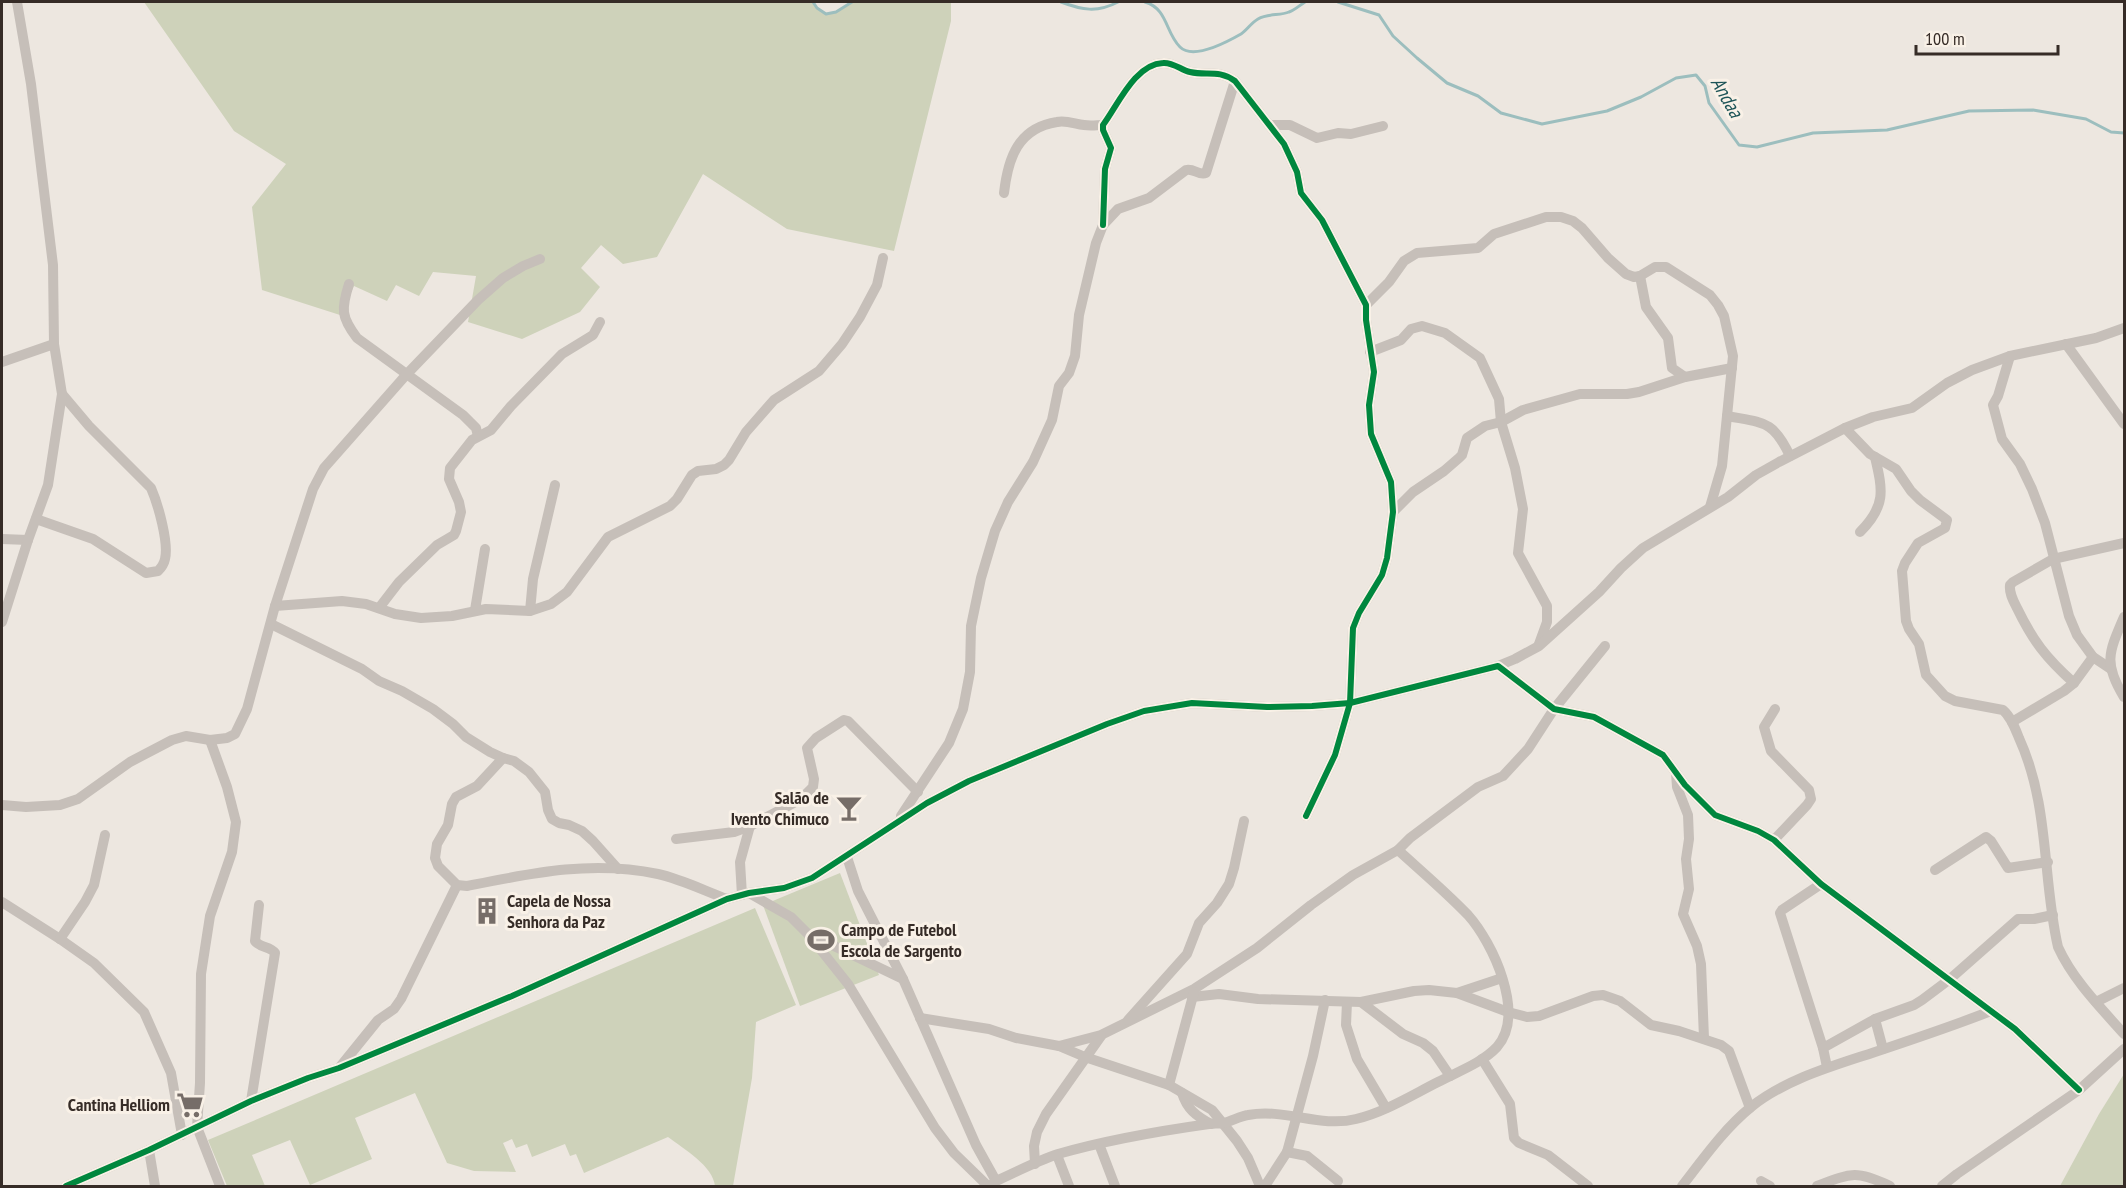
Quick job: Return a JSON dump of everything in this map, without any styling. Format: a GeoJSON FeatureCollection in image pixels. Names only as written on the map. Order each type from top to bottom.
{"type":"FeatureCollection","features":[{"type":"Feature","properties":{"kind":"street"},"geometry":{"type":"LineString","coordinates":[[2,622],[48,485],[62,394],[54,344],[53,265],[31,84],[17,2]]}},
{"type":"Feature","properties":{"kind":"street"},"geometry":{"type":"LineString","coordinates":[[897,822],[949,743],[963,709],[970,672],[969,639],[981,578],[995,531],[1008,502],[1033,462],[1052,420],[1059,386],[1069,373],[1096,243],[1103,225],[1105,169],[1111,148],[1103,125],[1139,73],[1151,66],[1163,63],[1169,63],[1187,71],[1224,75],[1235,81],[1270,125],[1291,158],[1301,193],[1322,220],[1365,305],[1374,372],[1369,405],[1371,434],[1391,482],[1393,512],[1387,558],[1382,575],[1359,613],[1353,628],[1350,703],[1335,755],[1306,816]]}},
{"type":"Feature","properties":{"kind":"street"},"geometry":{"type":"LineString","coordinates":[[1103,225],[1118,210],[1149,198],[1186,170],[1190,169],[1200,174],[1206,173],[1235,81]]}},
{"type":"Feature","properties":{"kind":"street"},"geometry":{"type":"LineString","coordinates":[[1004,193],[1006,172],[1014,151],[1019,142],[1036,127],[1058,122],[1103,125]]}},
{"type":"Feature","properties":{"kind":"street"},"geometry":{"type":"LineString","coordinates":[[1270,125],[1290,125],[1317,138],[1338,133],[1351,134],[1383,126]]}},
{"type":"Feature","properties":{"kind":"street"},"geometry":{"type":"LineString","coordinates":[[1365,305],[1389,282],[1404,261],[1418,253],[1478,248],[1494,234],[1546,217],[1573,221],[1626,274],[1634,277],[1640,276],[1655,267],[1666,267],[1710,295],[1718,305],[1724,316],[1733,356],[1722,466],[1710,507]]}},
{"type":"Feature","properties":{"kind":"street"},"geometry":{"type":"LineString","coordinates":[[275,606],[342,601],[366,604],[421,618],[452,616],[486,609],[530,611],[551,604],[567,592],[608,537],[670,506],[698,471],[716,469],[724,465],[746,432],[774,399],[819,370],[842,344],[860,317],[876,285],[884,258]]}},
{"type":"Feature","properties":{"kind":"street"},"geometry":{"type":"LineString","coordinates":[[2,805],[40,807],[60,805],[78,799],[130,762],[172,740],[186,736],[210,740],[235,735],[247,709],[275,606],[314,489],[324,468],[406,375],[478,300],[503,278],[540,259]]}},
{"type":"Feature","properties":{"kind":"street"},"geometry":{"type":"LineString","coordinates":[[1640,276],[1646,307],[1668,338],[1672,368],[1685,377]]}},
{"type":"Feature","properties":{"kind":"street"},"geometry":{"type":"LineString","coordinates":[[349,284],[343,303],[343,314],[347,325],[357,339],[463,415],[476,428],[478,436]]}},
{"type":"Feature","properties":{"kind":"street"},"geometry":{"type":"LineString","coordinates":[[379,608],[399,582],[437,545],[456,531],[461,512],[459,502],[448,480],[450,468],[472,440],[491,430],[562,354],[589,338],[600,322]]}},
{"type":"Feature","properties":{"kind":"street"},"geometry":{"type":"LineString","coordinates":[[1370,352],[1401,340],[1411,329],[1418,327],[1445,333],[1480,358],[1499,399],[1501,422],[1515,468],[1523,509],[1518,553],[1547,606],[1547,622],[1539,645]]}},
{"type":"Feature","properties":{"kind":"street"},"geometry":{"type":"LineString","coordinates":[[66,1186],[182,1135],[251,1101],[339,1068],[512,996],[727,899],[784,888],[812,878],[897,822],[969,781],[1107,724],[1144,711],[1192,703],[1267,707],[1350,703],[1498,666],[1515,659],[1539,645],[1599,592],[1643,548],[1728,496],[1756,475],[1790,456],[1845,428],[1873,417],[1905,411],[1958,377],[2010,356],[2096,338],[2124,328]]}},
{"type":"Feature","properties":{"kind":"street"},"geometry":{"type":"LineString","coordinates":[[2,362],[54,344]]}},
{"type":"Feature","properties":{"kind":"street"},"geometry":{"type":"LineString","coordinates":[[2066,344],[2124,424]]}},
{"type":"Feature","properties":{"kind":"street"},"geometry":{"type":"LineString","coordinates":[[2010,356],[1994,407],[2002,440],[2020,464],[2032,489],[2045,523],[2053,558],[2077,635],[2093,657],[2111,669]]}},
{"type":"Feature","properties":{"kind":"street"},"geometry":{"type":"LineString","coordinates":[[1393,512],[1413,492],[1459,458],[1467,438],[1485,426],[1501,422],[1523,410],[1552,400],[1580,394],[1639,392],[1685,377],[1732,368]]}},
{"type":"Feature","properties":{"kind":"street"},"geometry":{"type":"LineString","coordinates":[[36,519],[93,539],[146,573],[158,571],[165,562],[166,550],[151,488],[89,426],[62,394]]}},
{"type":"Feature","properties":{"kind":"street"},"geometry":{"type":"LineString","coordinates":[[1727,416],[1769,426],[1781,438],[1790,456]]}},
{"type":"Feature","properties":{"kind":"street"},"geometry":{"type":"LineString","coordinates":[[1845,428],[1875,458],[1896,469],[1911,491],[1947,520],[1945,528],[1916,544],[1902,571],[1908,629],[1919,644],[1926,675],[1945,696],[1955,701],[2003,710],[2012,722],[2030,762],[2035,780],[2058,947],[2062,957],[2096,1002],[2124,1034]]}},
{"type":"Feature","properties":{"kind":"street"},"geometry":{"type":"LineString","coordinates":[[1860,532],[1872,520],[1881,495],[1882,485],[1875,458]]}},
{"type":"Feature","properties":{"kind":"street"},"geometry":{"type":"LineString","coordinates":[[530,611],[533,579],[555,485]]}},
{"type":"Feature","properties":{"kind":"street"},"geometry":{"type":"LineString","coordinates":[[2,539],[28,540]]}},
{"type":"Feature","properties":{"kind":"street"},"geometry":{"type":"LineString","coordinates":[[2074,683],[2038,647],[2029,634],[2009,589],[2013,582],[2053,558],[2124,543]]}},
{"type":"Feature","properties":{"kind":"street"},"geometry":{"type":"LineString","coordinates":[[475,610],[484,549]]}},
{"type":"Feature","properties":{"kind":"street"},"geometry":{"type":"LineString","coordinates":[[2124,617],[2109,658],[2116,684],[2124,697]]}},
{"type":"Feature","properties":{"kind":"street"},"geometry":{"type":"LineString","coordinates":[[271,624],[402,691],[433,709],[466,737],[503,758],[514,761],[542,786],[552,819],[582,831],[618,869]]}},
{"type":"Feature","properties":{"kind":"street"},"geometry":{"type":"LineString","coordinates":[[1059,1046],[1101,1035],[1193,993],[1353,875],[1398,850],[1410,838],[1478,787],[1503,776],[1528,748],[1554,709],[1605,646]]}},
{"type":"Feature","properties":{"kind":"street"},"geometry":{"type":"LineString","coordinates":[[2012,722],[2074,683],[2093,657]]}},
{"type":"Feature","properties":{"kind":"street"},"geometry":{"type":"LineString","coordinates":[[1498,666],[1554,709],[1594,717],[1663,755],[1703,805],[1714,815],[1758,831],[1774,840],[1821,884],[1992,1011],[2053,1063],[2079,1090]]}},
{"type":"Feature","properties":{"kind":"street"},"geometry":{"type":"LineString","coordinates":[[1774,840],[1811,799],[1809,790],[1772,751],[1769,744],[1764,727],[1775,709]]}},
{"type":"Feature","properties":{"kind":"street"},"geometry":{"type":"LineString","coordinates":[[676,839],[734,832],[801,799],[810,792],[814,779],[807,748],[816,738],[843,720],[848,721],[918,792]]}},
{"type":"Feature","properties":{"kind":"street"},"geometry":{"type":"LineString","coordinates":[[210,740],[227,787],[236,822],[232,852],[210,916],[201,974],[200,1105],[196,1127],[220,1186]]}},
{"type":"Feature","properties":{"kind":"street"},"geometry":{"type":"LineString","coordinates":[[503,758],[477,786],[456,797],[452,804],[448,825],[437,844],[435,858],[438,866],[457,885],[467,886],[554,869],[597,867],[659,874],[727,899]]}},
{"type":"Feature","properties":{"kind":"street"},"geometry":{"type":"LineString","coordinates":[[1676,772],[1677,787],[1688,815],[1689,839],[1686,859],[1689,889],[1683,914],[1697,946],[1701,964],[1704,1038]]}},
{"type":"Feature","properties":{"kind":"street"},"geometry":{"type":"LineString","coordinates":[[1121,1027],[1148,1000],[1187,954],[1199,923],[1217,903],[1231,877],[1244,821]]}},
{"type":"Feature","properties":{"kind":"street"},"geometry":{"type":"LineString","coordinates":[[746,894],[740,862],[750,826]]}},
{"type":"Feature","properties":{"kind":"street"},"geometry":{"type":"LineString","coordinates":[[60,939],[94,885],[105,835]]}},
{"type":"Feature","properties":{"kind":"street"},"geometry":{"type":"LineString","coordinates":[[1935,870],[1986,837],[2008,868],[2048,862]]}},
{"type":"Feature","properties":{"kind":"street"},"geometry":{"type":"LineString","coordinates":[[991,1185],[1057,1155],[1099,1144],[1223,1123],[1246,1115],[1268,1112],[1329,1122],[1356,1119],[1386,1108],[1450,1076],[1482,1059],[1496,1048],[1504,1036],[1508,1012],[1502,978],[1483,935],[1468,915],[1398,850]]}},
{"type":"Feature","properties":{"kind":"street"},"geometry":{"type":"LineString","coordinates":[[847,857],[858,891],[903,979],[991,1185]]}},
{"type":"Feature","properties":{"kind":"street"},"geometry":{"type":"LineString","coordinates":[[1821,884],[1780,913],[1827,1067]]}},
{"type":"Feature","properties":{"kind":"street"},"geometry":{"type":"LineString","coordinates":[[339,1068],[378,1020],[394,1009],[401,999],[457,885]]}},
{"type":"Feature","properties":{"kind":"street"},"geometry":{"type":"LineString","coordinates":[[746,894],[791,917],[809,935],[848,984],[935,1128],[954,1153],[991,1185]]}},
{"type":"Feature","properties":{"kind":"street"},"geometry":{"type":"LineString","coordinates":[[2,902],[94,963],[144,1012],[171,1073],[182,1135]]}},
{"type":"Feature","properties":{"kind":"street"},"geometry":{"type":"LineString","coordinates":[[251,1101],[275,953],[272,949],[259,945],[255,941],[259,905]]}},
{"type":"Feature","properties":{"kind":"street"},"geometry":{"type":"LineString","coordinates":[[1823,1048],[1875,1019],[1914,1005],[1950,979],[2014,921],[2053,915]]}},
{"type":"Feature","properties":{"kind":"street"},"geometry":{"type":"LineString","coordinates":[[809,935],[903,979]]}},
{"type":"Feature","properties":{"kind":"street"},"geometry":{"type":"LineString","coordinates":[[1457,993],[1502,978]]}},
{"type":"Feature","properties":{"kind":"street"},"geometry":{"type":"LineString","coordinates":[[2096,1002],[2124,988]]}},
{"type":"Feature","properties":{"kind":"street"},"geometry":{"type":"LineString","coordinates":[[1193,993],[1258,999],[1361,1002],[1429,990],[1457,993],[1527,1017],[1539,1016],[1593,996],[1603,995],[1620,1001],[1651,1024],[1704,1038],[1721,1045],[1729,1052],[1750,1108]]}},
{"type":"Feature","properties":{"kind":"street"},"geometry":{"type":"LineString","coordinates":[[1168,1085],[1193,993]]}},
{"type":"Feature","properties":{"kind":"street"},"geometry":{"type":"LineString","coordinates":[[920,1018],[989,1029],[1016,1038],[1059,1046],[1168,1085],[1212,1110],[1248,1158],[1263,1186],[1287,1152],[1298,1116],[1325,1000]]}},
{"type":"Feature","properties":{"kind":"street"},"geometry":{"type":"LineString","coordinates":[[1347,1002],[1346,1025],[1357,1059],[1386,1108]]}},
{"type":"Feature","properties":{"kind":"street"},"geometry":{"type":"LineString","coordinates":[[1361,1002],[1403,1034],[1423,1043],[1433,1051],[1450,1076]]}},
{"type":"Feature","properties":{"kind":"street"},"geometry":{"type":"LineString","coordinates":[[1682,1186],[1713,1146],[1750,1108],[1772,1093],[1827,1067],[1948,1028],[1992,1011]]}},
{"type":"Feature","properties":{"kind":"street"},"geometry":{"type":"LineString","coordinates":[[1875,1019],[1883,1049]]}},
{"type":"Feature","properties":{"kind":"street"},"geometry":{"type":"LineString","coordinates":[[1035,1164],[1034,1146],[1037,1132],[1046,1114],[1101,1035]]}},
{"type":"Feature","properties":{"kind":"street"},"geometry":{"type":"LineString","coordinates":[[1942,1186],[2079,1090],[2124,1049]]}},
{"type":"Feature","properties":{"kind":"street"},"geometry":{"type":"LineString","coordinates":[[1482,1059],[1510,1104],[1514,1138],[1519,1143],[1548,1155],[1588,1186]]}},
{"type":"Feature","properties":{"kind":"street"},"geometry":{"type":"LineString","coordinates":[[1182,1093],[1189,1109],[1211,1124]]}},
{"type":"Feature","properties":{"kind":"street"},"geometry":{"type":"LineString","coordinates":[[1099,1144],[1115,1186]]}},
{"type":"Feature","properties":{"kind":"street"},"geometry":{"type":"LineString","coordinates":[[149,1150],[155,1186]]}},
{"type":"Feature","properties":{"kind":"street"},"geometry":{"type":"LineString","coordinates":[[1287,1152],[1307,1156],[1338,1180]]}},
{"type":"Feature","properties":{"kind":"street"},"geometry":{"type":"LineString","coordinates":[[1057,1155],[1069,1186]]}},
{"type":"Feature","properties":{"kind":"street"},"geometry":{"type":"LineString","coordinates":[[1817,1186],[1857,1173],[1890,1186]]}},
{"type":"Feature","properties":{"kind":"street"},"geometry":{"type":"LineString","coordinates":[[1954,1186],[1957,1174]]}},
{"type":"Feature","properties":{"kind":"green space"},"geometry":{"type":"Polygon","coordinates":[[[144,2],[813,2],[826,14],[836,12],[852,2],[951,2],[951,21],[894,251],[787,229],[703,174],[657,257],[623,264],[601,245],[581,268],[600,287],[580,312],[522,339],[468,322],[476,276],[433,272],[419,296],[396,285],[387,301],[354,286],[340,315],[262,290],[252,207],[286,164],[234,131],[144,2]]]}},
{"type":"Feature","properties":{"kind":"green space","name":"Campo de Futebol Escola de Sargento"},"geometry":{"type":"Polygon","coordinates":[[[840,873],[879,975],[800,1006],[763,905],[840,873]]]}},
{"type":"Feature","properties":{"kind":"green space"},"geometry":{"type":"Polygon","coordinates":[[[755,908],[796,1005],[756,1022],[752,1078],[733,1186],[715,1186],[703,1165],[668,1137],[584,1173],[576,1154],[570,1156],[565,1144],[532,1157],[527,1144],[516,1148],[512,1139],[503,1143],[516,1172],[474,1171],[447,1163],[415,1093],[355,1118],[372,1159],[310,1185],[290,1140],[252,1155],[265,1186],[227,1186],[208,1140],[755,908]]]}},
{"type":"Feature","properties":{"kind":"green space"},"geometry":{"type":"Polygon","coordinates":[[[2124,1074],[2124,1186],[2060,1186],[2099,1114],[2124,1074]]]}},
{"type":"Feature","properties":{"kind":"waterway","name":"Andaa"},"geometry":{"type":"LineString","coordinates":[[813,2],[826,14],[836,12],[852,2]]}},
{"type":"Feature","properties":{"kind":"waterway","name":"Andaa"},"geometry":{"type":"LineString","coordinates":[[1061,2],[1090,9],[1103,8],[1118,2]]}},
{"type":"Feature","properties":{"kind":"waterway","name":"Andaa"},"geometry":{"type":"LineString","coordinates":[[1145,2],[1152,5],[1162,15],[1180,47],[1193,52],[1219,45],[1241,34],[1258,19],[1289,12],[1305,2]]}},
{"type":"Feature","properties":{"kind":"waterway","name":"Andaa"},"geometry":{"type":"LineString","coordinates":[[1338,2],[1379,15],[1393,36],[1447,83],[1478,96],[1501,113],[1542,124],[1607,111],[1641,97],[1676,78],[1696,75],[1705,86],[1709,103],[1739,145],[1757,147],[1813,133],[1887,130],[1969,111],[2033,110],[2086,119],[2111,132],[2124,133]]}},
{"type":"Feature","properties":{"kind":"cycle path"},"geometry":{"type":"LineString","coordinates":[[1103,225],[1105,169],[1111,148],[1103,125],[1128,87],[1144,70],[1163,63],[1190,72],[1223,75],[1235,81],[1284,144],[1297,172],[1301,193],[1322,220],[1366,305],[1374,372],[1369,405],[1371,434],[1391,482],[1393,512],[1387,558],[1382,575],[1359,613],[1353,628],[1350,703],[1335,755],[1306,816]]}},
{"type":"Feature","properties":{"kind":"cycle path"},"geometry":{"type":"LineString","coordinates":[[66,1186],[149,1150],[251,1101],[339,1068],[512,996],[727,899],[784,888],[812,878],[927,803],[969,781],[1107,724],[1144,711],[1192,703],[1267,707],[1350,703],[1498,666],[1554,709],[1594,717],[1663,755],[1685,785],[1715,815],[1758,831],[1774,840],[1821,884],[2015,1029],[2079,1090]]}},
{"type":"Feature","properties":{"kind":"place","name":"Salão de Ivento Chimuco"},"geometry":{"type":"Point","coordinates":[849,808]}},
{"type":"Feature","properties":{"kind":"place","name":"Capela de Nossa Senhora da Paz"},"geometry":{"type":"Point","coordinates":[487,911]}},
{"type":"Feature","properties":{"kind":"place","name":"Campo de Futebol Escola de Sargento"},"geometry":{"type":"Point","coordinates":[821,940]}},
{"type":"Feature","properties":{"kind":"place","name":"Cantina Helliom"},"geometry":{"type":"Point","coordinates":[190,1105]}}]}
